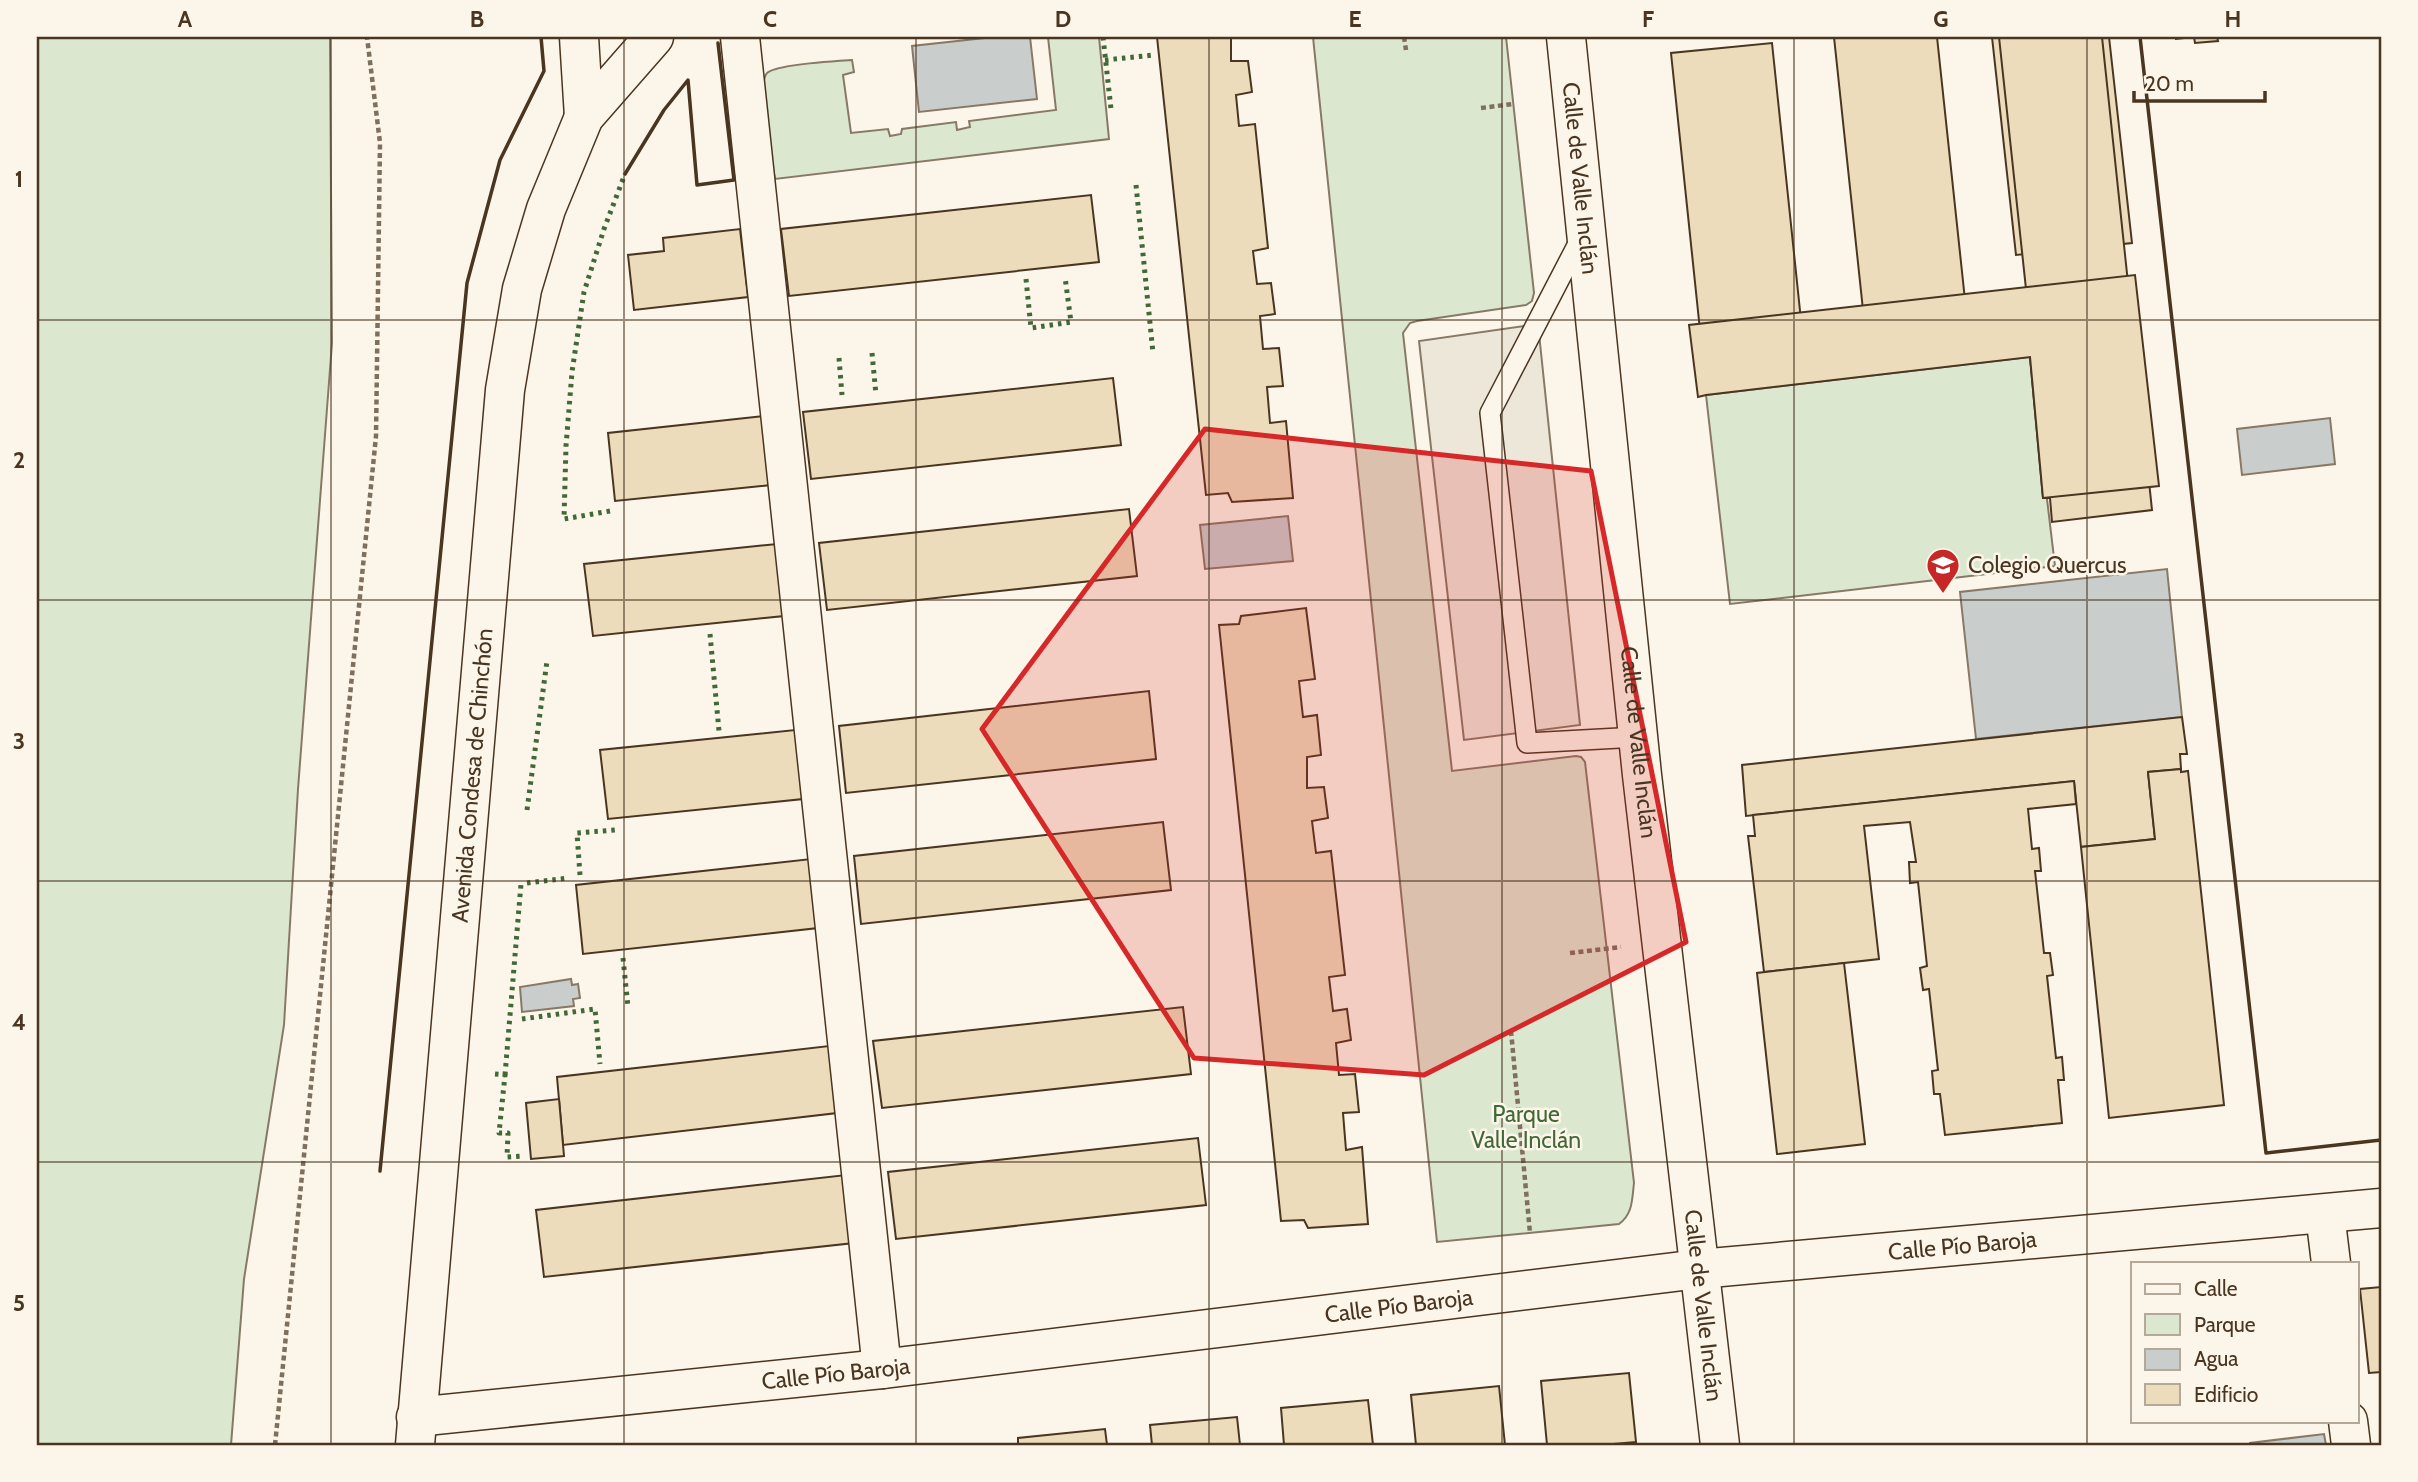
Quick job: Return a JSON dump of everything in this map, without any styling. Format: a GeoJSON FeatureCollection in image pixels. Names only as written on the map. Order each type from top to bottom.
{"type":"FeatureCollection","features":[{"type":"Feature","properties":{"kind":"street","name":"Avenida Condesa de Chinchón"},"geometry":{"type":"LineString","coordinates":[[579,37],[584,117]]}},
{"type":"Feature","properties":{"kind":"street","name":"Avenida Condesa de Chinchón"},"geometry":{"type":"LineString","coordinates":[[416,1431],[505,390],[522,289],[546,209],[584,117],[654,37]]}},
{"type":"Feature","properties":{"kind":"street"},"geometry":{"type":"LineString","coordinates":[[740,37],[882,1369]]}},
{"type":"Feature","properties":{"kind":"street","name":"Calle de Valle Inclán"},"geometry":{"type":"LineString","coordinates":[[1566,37],[1638,737],[1720,1445]]}},
{"type":"Feature","properties":{"kind":"street","name":"Calle Pío Baroja"},"geometry":{"type":"LineString","coordinates":[[416,1431],[882,1369],[1699,1269],[2381,1208]]}},
{"type":"Feature","properties":{"kind":"street"},"geometry":{"type":"LineString","coordinates":[[2325,1214],[2330,1262]]}},
{"type":"Feature","properties":{"kind":"street"},"geometry":{"type":"LineString","coordinates":[[2348,1422],[2351,1445]]}},
{"type":"Feature","properties":{"kind":"lane"},"geometry":{"type":"LineString","coordinates":[[1585,228],[1490,413],[1527,743],[1638,737]]}},
{"type":"Feature","properties":{"kind":"path"},"geometry":{"type":"LineString","coordinates":[[275,1445],[376,436],[380,143],[367,37]]}},
{"type":"Feature","properties":{"kind":"path"},"geometry":{"type":"LineString","coordinates":[[1404,37],[1406,50]]}},
{"type":"Feature","properties":{"kind":"path"},"geometry":{"type":"LineString","coordinates":[[1480,108],[1513,104]]}},
{"type":"Feature","properties":{"kind":"path"},"geometry":{"type":"LineString","coordinates":[[1570,953],[1662,942]]}},
{"type":"Feature","properties":{"kind":"path"},"geometry":{"type":"LineString","coordinates":[[1511,1031],[1530,1233]]}},
{"type":"Feature","properties":{"kind":"highlighted area"},"geometry":{"type":"Polygon","coordinates":[[[1205,429],[1591,471],[1686,942],[1424,1075],[1194,1058],[982,729],[1205,429]]]}},
{"type":"Feature","properties":{"kind":"green space"},"geometry":{"type":"Polygon","coordinates":[[[37,37],[330,37],[332,343],[298,789],[284,1025],[244,1279],[231,1445],[37,1445],[37,37]]]}},
{"type":"Feature","properties":{"kind":"green space"},"geometry":{"type":"Polygon","coordinates":[[[1048,37],[1099,37],[1109,139],[775,179],[763,92],[767,73],[782,67],[852,60],[854,72],[843,75],[851,133],[888,129],[890,136],[901,134],[902,129],[956,122],[957,130],[970,127],[969,121],[1056,110],[1048,37]]]}},
{"type":"Feature","properties":{"kind":"green space","name":"Parque Valle Inclán"},"geometry":{"type":"Polygon","coordinates":[[[1313,37],[1506,37],[1534,293],[1532,301],[1526,305],[1417,321],[1410,323],[1403,333],[1452,771],[1576,756],[1585,762],[1634,1183],[1629,1211],[1619,1224],[1437,1242],[1313,37]]]}},
{"type":"Feature","properties":{"kind":"green space"},"geometry":{"type":"Polygon","coordinates":[[[2030,357],[2055,566],[1730,604],[1706,395],[2030,357]]]}},
{"type":"Feature","properties":{"kind":"shaded area"},"geometry":{"type":"Polygon","coordinates":[[[1538,324],[1580,725],[1464,740],[1419,341],[1538,324]]]}},
{"type":"Feature","properties":{"kind":"water"},"geometry":{"type":"Polygon","coordinates":[[[994,37],[1030,37],[1037,99],[919,112],[912,46],[994,37]]]}},
{"type":"Feature","properties":{"kind":"water"},"geometry":{"type":"Polygon","coordinates":[[[2330,418],[2335,464],[2242,475],[2237,429],[2330,418]]]}},
{"type":"Feature","properties":{"kind":"water"},"geometry":{"type":"Polygon","coordinates":[[[1288,516],[1293,561],[1205,569],[1200,525],[1288,516]]]}},
{"type":"Feature","properties":{"kind":"water"},"geometry":{"type":"Polygon","coordinates":[[[2167,569],[2182,717],[1976,739],[1960,592],[2167,569]]]}},
{"type":"Feature","properties":{"kind":"water"},"geometry":{"type":"Polygon","coordinates":[[[571,979],[572,985],[578,984],[580,998],[573,999],[574,1006],[522,1012],[520,987],[571,979]]]}},
{"type":"Feature","properties":{"kind":"water"},"geometry":{"type":"Polygon","coordinates":[[[2324,1434],[2326,1445],[2250,1445],[2250,1443],[2324,1434]]]}},
{"type":"Feature","properties":{"kind":"building"},"geometry":{"type":"Polygon","coordinates":[[[1157,37],[1231,37],[1231,61],[1248,61],[1252,92],[1236,95],[1239,126],[1255,124],[1268,248],[1253,251],[1257,284],[1271,283],[1275,314],[1260,316],[1263,349],[1279,348],[1283,386],[1267,387],[1270,423],[1286,421],[1293,498],[1232,502],[1228,493],[1206,495],[1157,37]]]}},
{"type":"Feature","properties":{"kind":"building"},"geometry":{"type":"Polygon","coordinates":[[[1834,37],[1937,37],[1965,300],[1863,310],[1834,37]]]}},
{"type":"Feature","properties":{"kind":"building"},"geometry":{"type":"Polygon","coordinates":[[[1992,37],[2109,37],[2132,243],[2016,255],[1992,37]]]}},
{"type":"Feature","properties":{"kind":"building"},"geometry":{"type":"Polygon","coordinates":[[[1999,37],[2102,37],[2152,510],[2052,522],[2050,498],[2043,498],[2030,357],[2020,290],[2026,289],[1999,37]]]}},
{"type":"Feature","properties":{"kind":"building"},"geometry":{"type":"Polygon","coordinates":[[[2194,37],[2217,37],[2218,41],[2195,43],[2194,37]]]}},
{"type":"Feature","properties":{"kind":"building"},"geometry":{"type":"Polygon","coordinates":[[[1772,43],[1804,349],[1703,359],[1671,53],[1772,43]]]}},
{"type":"Feature","properties":{"kind":"building"},"geometry":{"type":"Polygon","coordinates":[[[1091,195],[1099,262],[789,296],[781,229],[1091,195]]]}},
{"type":"Feature","properties":{"kind":"building"},"geometry":{"type":"Polygon","coordinates":[[[740,229],[748,297],[634,310],[628,255],[664,251],[663,238],[740,229]]]}},
{"type":"Feature","properties":{"kind":"building"},"geometry":{"type":"Polygon","coordinates":[[[2135,275],[2159,486],[2043,498],[2030,357],[1698,397],[1689,325],[2135,275]]]}},
{"type":"Feature","properties":{"kind":"building"},"geometry":{"type":"Polygon","coordinates":[[[1113,378],[1121,445],[811,479],[803,412],[1113,378]]]}},
{"type":"Feature","properties":{"kind":"building"},"geometry":{"type":"Polygon","coordinates":[[[764,416],[771,485],[615,501],[608,433],[764,416]]]}},
{"type":"Feature","properties":{"kind":"building"},"geometry":{"type":"Polygon","coordinates":[[[1129,509],[1137,576],[827,610],[819,543],[1129,509]]]}},
{"type":"Feature","properties":{"kind":"building"},"geometry":{"type":"Polygon","coordinates":[[[777,544],[784,616],[593,636],[584,564],[777,544]]]}},
{"type":"Feature","properties":{"kind":"building"},"geometry":{"type":"Polygon","coordinates":[[[1306,608],[1315,679],[1299,681],[1303,717],[1317,715],[1321,755],[1307,757],[1307,788],[1324,787],[1328,818],[1312,821],[1316,853],[1331,851],[1345,975],[1329,977],[1333,1011],[1347,1009],[1351,1040],[1336,1043],[1339,1075],[1355,1074],[1359,1112],[1343,1113],[1346,1150],[1362,1147],[1368,1224],[1308,1228],[1304,1220],[1281,1221],[1219,625],[1239,624],[1241,616],[1306,608]]]}},
{"type":"Feature","properties":{"kind":"building"},"geometry":{"type":"Polygon","coordinates":[[[1149,691],[1156,759],[846,793],[839,726],[1149,691]]]}},
{"type":"Feature","properties":{"kind":"building"},"geometry":{"type":"Polygon","coordinates":[[[2182,717],[2187,754],[2180,754],[2181,769],[2148,772],[2155,839],[2081,847],[2074,781],[1746,816],[1742,765],[2182,717]]]}},
{"type":"Feature","properties":{"kind":"building"},"geometry":{"type":"Polygon","coordinates":[[[795,730],[803,799],[608,819],[600,750],[795,730]]]}},
{"type":"Feature","properties":{"kind":"building"},"geometry":{"type":"Polygon","coordinates":[[[2181,769],[2181,772],[2188,771],[2224,1105],[2109,1118],[2081,847],[2155,839],[2148,772],[2181,769]]]}},
{"type":"Feature","properties":{"kind":"building"},"geometry":{"type":"Polygon","coordinates":[[[2074,781],[2076,804],[2028,809],[2032,849],[2039,848],[2041,871],[2035,871],[2044,953],[2050,953],[2053,975],[2047,976],[2056,1058],[2062,1057],[2064,1080],[2058,1080],[2062,1123],[1945,1135],[1940,1094],[1934,1094],[1932,1071],[1938,1070],[1929,989],[1923,990],[1920,968],[1927,966],[1918,882],[1910,883],[1909,862],[1916,862],[1910,822],[1864,826],[1879,959],[1764,972],[1748,836],[1755,836],[1753,815],[2074,781]]]}},
{"type":"Feature","properties":{"kind":"building"},"geometry":{"type":"Polygon","coordinates":[[[1163,822],[1171,890],[861,924],[854,856],[1163,822]]]}},
{"type":"Feature","properties":{"kind":"building"},"geometry":{"type":"Polygon","coordinates":[[[811,859],[818,928],[583,954],[576,885],[811,859]]]}},
{"type":"Feature","properties":{"kind":"building"},"geometry":{"type":"Polygon","coordinates":[[[1844,963],[1865,1144],[1777,1154],[1757,973],[1844,963]]]}},
{"type":"Feature","properties":{"kind":"building"},"geometry":{"type":"Polygon","coordinates":[[[1183,1007],[1191,1074],[882,1108],[873,1041],[1183,1007]]]}},
{"type":"Feature","properties":{"kind":"building"},"geometry":{"type":"Polygon","coordinates":[[[829,1046],[837,1113],[563,1145],[557,1077],[829,1046]]]}},
{"type":"Feature","properties":{"kind":"building"},"geometry":{"type":"Polygon","coordinates":[[[559,1099],[564,1156],[531,1159],[526,1103],[559,1099]]]}},
{"type":"Feature","properties":{"kind":"building"},"geometry":{"type":"Polygon","coordinates":[[[1198,1138],[1206,1205],[896,1239],[888,1172],[1198,1138]]]}},
{"type":"Feature","properties":{"kind":"building"},"geometry":{"type":"Polygon","coordinates":[[[846,1175],[854,1243],[544,1277],[536,1210],[846,1175]]]}},
{"type":"Feature","properties":{"kind":"building"},"geometry":{"type":"Polygon","coordinates":[[[2381,1287],[2381,1372],[2369,1373],[2360,1289],[2381,1287]]]}},
{"type":"Feature","properties":{"kind":"building"},"geometry":{"type":"Polygon","coordinates":[[[1629,1373],[1636,1442],[1547,1445],[1541,1381],[1629,1373]]]}},
{"type":"Feature","properties":{"kind":"building"},"geometry":{"type":"Polygon","coordinates":[[[1499,1386],[1505,1445],[1416,1445],[1411,1395],[1499,1386]]]}},
{"type":"Feature","properties":{"kind":"building"},"geometry":{"type":"Polygon","coordinates":[[[1368,1400],[1373,1445],[1284,1445],[1281,1408],[1368,1400]]]}},
{"type":"Feature","properties":{"kind":"building"},"geometry":{"type":"Polygon","coordinates":[[[1237,1417],[1240,1445],[1152,1445],[1150,1425],[1237,1417]]]}},
{"type":"Feature","properties":{"kind":"building"},"geometry":{"type":"Polygon","coordinates":[[[1105,1429],[1107,1445],[1018,1445],[1018,1438],[1105,1429]]]}},
{"type":"Feature","properties":{"kind":"hedge"},"geometry":{"type":"LineString","coordinates":[[1103,37],[1111,109]]}},
{"type":"Feature","properties":{"kind":"hedge"},"geometry":{"type":"LineString","coordinates":[[1105,60],[1154,55]]}},
{"type":"Feature","properties":{"kind":"hedge"},"geometry":{"type":"LineString","coordinates":[[610,511],[564,519],[566,446],[572,372],[584,292],[625,174]]}},
{"type":"Feature","properties":{"kind":"hedge"},"geometry":{"type":"LineString","coordinates":[[1136,185],[1153,353]]}},
{"type":"Feature","properties":{"kind":"hedge"},"geometry":{"type":"LineString","coordinates":[[1026,279],[1031,328],[1071,322],[1065,277]]}},
{"type":"Feature","properties":{"kind":"hedge"},"geometry":{"type":"LineString","coordinates":[[872,353],[876,395]]}},
{"type":"Feature","properties":{"kind":"hedge"},"geometry":{"type":"LineString","coordinates":[[839,358],[842,395]]}},
{"type":"Feature","properties":{"kind":"hedge"},"geometry":{"type":"LineString","coordinates":[[710,634],[719,731]]}},
{"type":"Feature","properties":{"kind":"hedge"},"geometry":{"type":"LineString","coordinates":[[527,810],[547,661]]}},
{"type":"Feature","properties":{"kind":"hedge"},"geometry":{"type":"LineString","coordinates":[[580,875],[577,833],[615,830]]}},
{"type":"Feature","properties":{"kind":"hedge"},"geometry":{"type":"LineString","coordinates":[[527,883],[569,878]]}},
{"type":"Feature","properties":{"kind":"hedge"},"geometry":{"type":"LineString","coordinates":[[505,1075],[521,884]]}},
{"type":"Feature","properties":{"kind":"hedge"},"geometry":{"type":"LineString","coordinates":[[623,958],[628,1007]]}},
{"type":"Feature","properties":{"kind":"hedge"},"geometry":{"type":"LineString","coordinates":[[522,1019],[595,1009],[600,1064]]}},
{"type":"Feature","properties":{"kind":"hedge"},"geometry":{"type":"LineString","coordinates":[[495,1074],[505,1075],[499,1133],[508,1133],[507,1157],[524,1156]]}},
{"type":"Feature","properties":{"kind":"wall"},"geometry":{"type":"LineString","coordinates":[[380,1171],[467,283],[500,160],[544,71],[541,37]]}},
{"type":"Feature","properties":{"kind":"wall"},"geometry":{"type":"LineString","coordinates":[[2140,37],[2266,1153],[2381,1140]]}},
{"type":"Feature","properties":{"kind":"wall"},"geometry":{"type":"LineString","coordinates":[[625,174],[664,110],[688,80],[697,185],[734,180],[718,43]]}},
{"type":"Feature","properties":{"kind":"place","name":"Colegio Quercus"},"geometry":{"type":"Point","coordinates":[1943,595]}}]}
